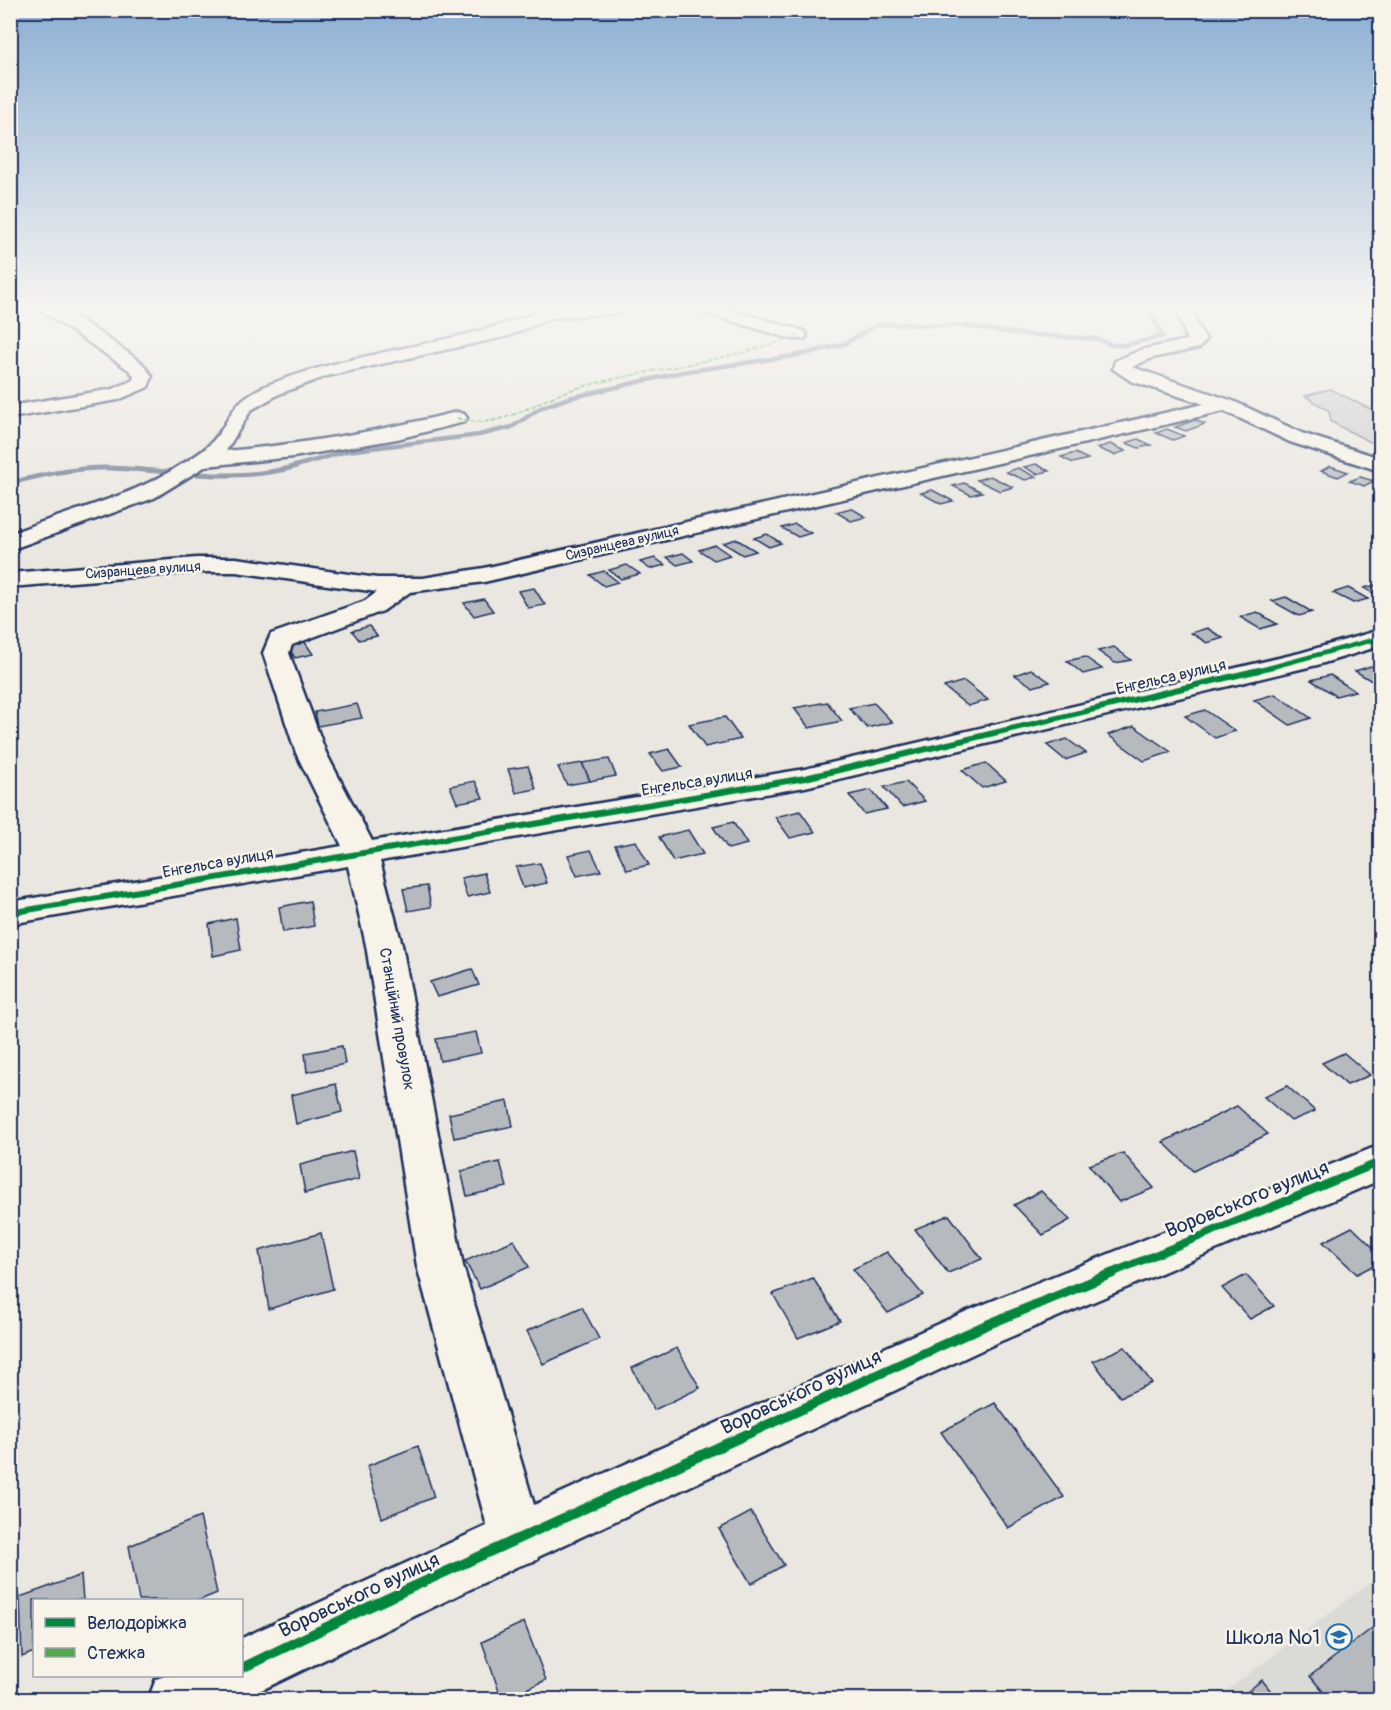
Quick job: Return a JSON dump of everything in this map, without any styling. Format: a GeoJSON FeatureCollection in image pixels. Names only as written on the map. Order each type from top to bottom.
{"type":"FeatureCollection","features":[{"type":"Feature","properties":{"kind":"street"},"geometry":{"type":"LineString","coordinates":[[10,412],[118,394],[131,388]]}},
{"type":"Feature","properties":{"kind":"street"},"geometry":{"type":"LineString","coordinates":[[10,543],[50,526],[146,493],[190,468],[217,449],[244,406],[278,388]]}},
{"type":"Feature","properties":{"kind":"street"},"geometry":{"type":"LineString","coordinates":[[1172,388],[1226,405],[1297,438],[1380,465]]}},
{"type":"Feature","properties":{"kind":"street","name":"Сизранцева вулиця"},"geometry":{"type":"LineString","coordinates":[[10,580],[197,565],[236,565],[332,580],[403,586],[484,575],[1226,405]]}},
{"type":"Feature","properties":{"kind":"street"},"geometry":{"type":"LineString","coordinates":[[190,468],[397,433],[457,418]]}},
{"type":"Feature","properties":{"kind":"street","name":"Станційний провулок"},"geometry":{"type":"LineString","coordinates":[[403,586],[374,606],[280,640],[276,653],[311,753],[362,852],[384,945],[440,1266],[518,1541]]}},
{"type":"Feature","properties":{"kind":"street","name":"Енгельса вулиця"},"geometry":{"type":"LineString","coordinates":[[10,913],[805,778],[1307,659],[1380,638]]}},
{"type":"Feature","properties":{"kind":"street","name":"Воровського вулиця"},"geometry":{"type":"LineString","coordinates":[[243,1668],[360,1611],[518,1541],[984,1326],[1380,1162]]}},
{"type":"Feature","properties":{"kind":"street"},"geometry":{"type":"LineString","coordinates":[[177,1700],[225,1677]]}},
{"type":"Feature","properties":{"kind":"shaded area"},"geometry":{"type":"Polygon","coordinates":[[[1330,389],[1380,414],[1380,447],[1331,422],[1329,411],[1305,396],[1330,389]]]}},
{"type":"Feature","properties":{"kind":"shaded area","name":"Школа №1"},"geometry":{"type":"Polygon","coordinates":[[[1380,1575],[1380,1699],[1215,1699],[1380,1575]]]}},
{"type":"Feature","properties":{"kind":"building"},"geometry":{"type":"Polygon","coordinates":[[[1195,420],[1205,424],[1186,431],[1175,427],[1195,420]]]}},
{"type":"Feature","properties":{"kind":"building"},"geometry":{"type":"Polygon","coordinates":[[[1167,429],[1184,436],[1173,440],[1156,433],[1167,429]]]}},
{"type":"Feature","properties":{"kind":"building"},"geometry":{"type":"Polygon","coordinates":[[[1138,439],[1151,445],[1139,448],[1126,443],[1138,439]]]}},
{"type":"Feature","properties":{"kind":"building"},"geometry":{"type":"Polygon","coordinates":[[[1110,444],[1126,451],[1114,455],[1097,448],[1110,444]]]}},
{"type":"Feature","properties":{"kind":"building"},"geometry":{"type":"Polygon","coordinates":[[[1075,453],[1088,459],[1073,463],[1061,457],[1075,453]]]}},
{"type":"Feature","properties":{"kind":"building"},"geometry":{"type":"Polygon","coordinates":[[[1036,464],[1049,471],[1037,474],[1024,467],[1036,464]]]}},
{"type":"Feature","properties":{"kind":"building"},"geometry":{"type":"Polygon","coordinates":[[[1330,466],[1348,472],[1338,477],[1321,471],[1330,466]]]}},
{"type":"Feature","properties":{"kind":"building"},"geometry":{"type":"Polygon","coordinates":[[[1018,468],[1036,477],[1025,480],[1006,472],[1018,468]]]}},
{"type":"Feature","properties":{"kind":"building"},"geometry":{"type":"Polygon","coordinates":[[[990,476],[1013,487],[1000,491],[977,480],[990,476]]]}},
{"type":"Feature","properties":{"kind":"building"},"geometry":{"type":"Polygon","coordinates":[[[1360,477],[1374,481],[1364,486],[1350,481],[1360,477]]]}},
{"type":"Feature","properties":{"kind":"building"},"geometry":{"type":"Polygon","coordinates":[[[964,483],[982,492],[971,495],[953,486],[964,483]]]}},
{"type":"Feature","properties":{"kind":"building"},"geometry":{"type":"Polygon","coordinates":[[[932,490],[953,501],[941,504],[921,493],[932,490]]]}},
{"type":"Feature","properties":{"kind":"building"},"geometry":{"type":"Polygon","coordinates":[[[851,508],[866,517],[851,521],[836,512],[851,508]]]}},
{"type":"Feature","properties":{"kind":"building"},"geometry":{"type":"Polygon","coordinates":[[[795,524],[811,533],[798,537],[782,528],[795,524]]]}},
{"type":"Feature","properties":{"kind":"building"},"geometry":{"type":"Polygon","coordinates":[[[767,534],[781,543],[769,547],[754,538],[767,534]]]}},
{"type":"Feature","properties":{"kind":"building"},"geometry":{"type":"Polygon","coordinates":[[[736,539],[756,551],[743,555],[723,543],[736,539]]]}},
{"type":"Feature","properties":{"kind":"building"},"geometry":{"type":"Polygon","coordinates":[[[715,545],[730,555],[714,560],[699,550],[715,545]]]}},
{"type":"Feature","properties":{"kind":"building"},"geometry":{"type":"Polygon","coordinates":[[[683,553],[693,561],[677,565],[667,557],[683,553]]]}},
{"type":"Feature","properties":{"kind":"building"},"geometry":{"type":"Polygon","coordinates":[[[655,558],[665,565],[650,569],[640,562],[655,558]]]}},
{"type":"Feature","properties":{"kind":"building"},"geometry":{"type":"Polygon","coordinates":[[[627,565],[640,574],[621,579],[609,570],[627,565]]]}},
{"type":"Feature","properties":{"kind":"building"},"geometry":{"type":"Polygon","coordinates":[[[604,571],[618,582],[604,586],[590,575],[604,571]]]}},
{"type":"Feature","properties":{"kind":"building"},"geometry":{"type":"Polygon","coordinates":[[[1376,585],[1380,587],[1380,597],[1364,588],[1376,585]]]}},
{"type":"Feature","properties":{"kind":"building"},"geometry":{"type":"Polygon","coordinates":[[[534,588],[545,605],[528,608],[518,591],[534,588]]]}},
{"type":"Feature","properties":{"kind":"building"},"geometry":{"type":"Polygon","coordinates":[[[1348,588],[1368,599],[1353,603],[1333,593],[1348,588]]]}},
{"type":"Feature","properties":{"kind":"building"},"geometry":{"type":"Polygon","coordinates":[[[1286,597],[1312,612],[1299,616],[1272,601],[1286,597]]]}},
{"type":"Feature","properties":{"kind":"building"},"geometry":{"type":"Polygon","coordinates":[[[484,599],[493,611],[474,616],[464,603],[484,599]]]}},
{"type":"Feature","properties":{"kind":"building"},"geometry":{"type":"Polygon","coordinates":[[[1257,612],[1277,624],[1260,629],[1240,617],[1257,612]]]}},
{"type":"Feature","properties":{"kind":"building"},"geometry":{"type":"Polygon","coordinates":[[[369,626],[377,636],[359,640],[352,631],[369,626]]]}},
{"type":"Feature","properties":{"kind":"building"},"geometry":{"type":"Polygon","coordinates":[[[1207,628],[1223,638],[1207,643],[1191,633],[1207,628]]]}},
{"type":"Feature","properties":{"kind":"building"},"geometry":{"type":"Polygon","coordinates":[[[304,641],[313,654],[295,658],[287,645],[304,641]]]}},
{"type":"Feature","properties":{"kind":"building"},"geometry":{"type":"Polygon","coordinates":[[[1114,647],[1131,660],[1115,663],[1098,651],[1114,647]]]}},
{"type":"Feature","properties":{"kind":"building"},"geometry":{"type":"Polygon","coordinates":[[[1085,657],[1102,669],[1083,674],[1067,661],[1085,657]]]}},
{"type":"Feature","properties":{"kind":"building"},"geometry":{"type":"Polygon","coordinates":[[[1371,666],[1380,672],[1380,686],[1355,671],[1371,666]]]}},
{"type":"Feature","properties":{"kind":"building"},"geometry":{"type":"Polygon","coordinates":[[[1031,669],[1050,682],[1033,687],[1015,675],[1031,669]]]}},
{"type":"Feature","properties":{"kind":"building"},"geometry":{"type":"Polygon","coordinates":[[[1330,675],[1355,691],[1336,696],[1311,680],[1330,675]]]}},
{"type":"Feature","properties":{"kind":"building"},"geometry":{"type":"Polygon","coordinates":[[[964,681],[988,700],[968,706],[944,687],[964,681]]]}},
{"type":"Feature","properties":{"kind":"building"},"geometry":{"type":"Polygon","coordinates":[[[1275,694],[1311,718],[1290,725],[1254,700],[1275,694]]]}},
{"type":"Feature","properties":{"kind":"building"},"geometry":{"type":"Polygon","coordinates":[[[827,702],[842,721],[809,728],[794,708],[827,702]]]}},
{"type":"Feature","properties":{"kind":"building"},"geometry":{"type":"Polygon","coordinates":[[[874,703],[892,722],[867,728],[849,708],[874,703]]]}},
{"type":"Feature","properties":{"kind":"building"},"geometry":{"type":"Polygon","coordinates":[[[357,704],[362,718],[318,726],[315,712],[357,704]]]}},
{"type":"Feature","properties":{"kind":"building"},"geometry":{"type":"Polygon","coordinates":[[[1205,710],[1235,731],[1215,738],[1185,716],[1205,710]]]}},
{"type":"Feature","properties":{"kind":"building"},"geometry":{"type":"Polygon","coordinates":[[[725,717],[741,739],[705,747],[689,724],[725,717]]]}},
{"type":"Feature","properties":{"kind":"building"},"geometry":{"type":"Polygon","coordinates":[[[1134,726],[1171,752],[1144,761],[1108,735],[1134,726]]]}},
{"type":"Feature","properties":{"kind":"building"},"geometry":{"type":"Polygon","coordinates":[[[1067,739],[1086,753],[1065,760],[1047,745],[1067,739]]]}},
{"type":"Feature","properties":{"kind":"building"},"geometry":{"type":"Polygon","coordinates":[[[669,749],[682,767],[663,771],[650,754],[669,749]]]}},
{"type":"Feature","properties":{"kind":"building"},"geometry":{"type":"Polygon","coordinates":[[[609,759],[616,776],[590,781],[582,763],[609,759]]]}},
{"type":"Feature","properties":{"kind":"building"},"geometry":{"type":"Polygon","coordinates":[[[582,763],[590,781],[567,785],[558,767],[582,763]]]}},
{"type":"Feature","properties":{"kind":"building"},"geometry":{"type":"Polygon","coordinates":[[[986,763],[1006,781],[982,788],[962,770],[986,763]]]}},
{"type":"Feature","properties":{"kind":"building"},"geometry":{"type":"Polygon","coordinates":[[[528,766],[536,789],[516,793],[508,769],[528,766]]]}},
{"type":"Feature","properties":{"kind":"building"},"geometry":{"type":"Polygon","coordinates":[[[475,781],[483,798],[457,803],[450,786],[475,781]]]}},
{"type":"Feature","properties":{"kind":"building"},"geometry":{"type":"Polygon","coordinates":[[[906,782],[925,801],[902,807],[884,787],[906,782]]]}},
{"type":"Feature","properties":{"kind":"building"},"geometry":{"type":"Polygon","coordinates":[[[871,790],[887,809],[864,814],[849,795],[871,790]]]}},
{"type":"Feature","properties":{"kind":"building"},"geometry":{"type":"Polygon","coordinates":[[[800,811],[815,832],[790,838],[775,817],[800,811]]]}},
{"type":"Feature","properties":{"kind":"building"},"geometry":{"type":"Polygon","coordinates":[[[733,822],[747,844],[728,849],[713,827],[733,822]]]}},
{"type":"Feature","properties":{"kind":"building"},"geometry":{"type":"Polygon","coordinates":[[[688,830],[703,854],[673,861],[659,837],[688,830]]]}},
{"type":"Feature","properties":{"kind":"building"},"geometry":{"type":"Polygon","coordinates":[[[636,841],[649,865],[627,870],[615,845],[636,841]]]}},
{"type":"Feature","properties":{"kind":"building"},"geometry":{"type":"Polygon","coordinates":[[[591,850],[601,871],[577,876],[568,855],[591,850]]]}},
{"type":"Feature","properties":{"kind":"building"},"geometry":{"type":"Polygon","coordinates":[[[540,863],[547,883],[523,888],[516,867],[540,863]]]}},
{"type":"Feature","properties":{"kind":"building"},"geometry":{"type":"Polygon","coordinates":[[[484,873],[490,892],[467,897],[461,878],[484,873]]]}},
{"type":"Feature","properties":{"kind":"building"},"geometry":{"type":"Polygon","coordinates":[[[427,886],[431,907],[408,911],[403,889],[427,886]]]}},
{"type":"Feature","properties":{"kind":"building"},"geometry":{"type":"Polygon","coordinates":[[[310,901],[314,926],[283,932],[279,907],[310,901]]]}},
{"type":"Feature","properties":{"kind":"building"},"geometry":{"type":"Polygon","coordinates":[[[236,918],[241,950],[213,956],[209,924],[236,918]]]}},
{"type":"Feature","properties":{"kind":"building"},"geometry":{"type":"Polygon","coordinates":[[[472,969],[479,985],[437,997],[430,982],[472,969]]]}},
{"type":"Feature","properties":{"kind":"building"},"geometry":{"type":"Polygon","coordinates":[[[476,1032],[481,1053],[440,1061],[436,1039],[476,1032]]]}},
{"type":"Feature","properties":{"kind":"building"},"geometry":{"type":"Polygon","coordinates":[[[342,1046],[345,1064],[307,1072],[305,1053],[342,1046]]]}},
{"type":"Feature","properties":{"kind":"building"},"geometry":{"type":"Polygon","coordinates":[[[1344,1053],[1370,1075],[1347,1085],[1322,1063],[1344,1053]]]}},
{"type":"Feature","properties":{"kind":"building"},"geometry":{"type":"Polygon","coordinates":[[[336,1084],[342,1112],[296,1124],[291,1095],[336,1084]]]}},
{"type":"Feature","properties":{"kind":"building"},"geometry":{"type":"Polygon","coordinates":[[[1287,1086],[1315,1111],[1291,1121],[1264,1097],[1287,1086]]]}},
{"type":"Feature","properties":{"kind":"building"},"geometry":{"type":"Polygon","coordinates":[[[508,1101],[513,1126],[454,1138],[449,1114],[508,1101]]]}},
{"type":"Feature","properties":{"kind":"building"},"geometry":{"type":"Polygon","coordinates":[[[1237,1106],[1268,1134],[1193,1171],[1163,1142],[1237,1106]]]}},
{"type":"Feature","properties":{"kind":"building"},"geometry":{"type":"Polygon","coordinates":[[[353,1151],[359,1179],[305,1193],[300,1165],[353,1151]]]}},
{"type":"Feature","properties":{"kind":"building"},"geometry":{"type":"Polygon","coordinates":[[[1123,1153],[1154,1188],[1119,1202],[1089,1165],[1123,1153]]]}},
{"type":"Feature","properties":{"kind":"building"},"geometry":{"type":"Polygon","coordinates":[[[500,1162],[507,1187],[467,1196],[461,1171],[500,1162]]]}},
{"type":"Feature","properties":{"kind":"building"},"geometry":{"type":"Polygon","coordinates":[[[1041,1191],[1070,1220],[1043,1235],[1014,1205],[1041,1191]]]}},
{"type":"Feature","properties":{"kind":"building"},"geometry":{"type":"Polygon","coordinates":[[[949,1215],[982,1259],[948,1273],[915,1229],[949,1215]]]}},
{"type":"Feature","properties":{"kind":"building"},"geometry":{"type":"Polygon","coordinates":[[[1352,1227],[1380,1254],[1380,1262],[1357,1274],[1323,1242],[1352,1227]]]}},
{"type":"Feature","properties":{"kind":"building"},"geometry":{"type":"Polygon","coordinates":[[[321,1233],[333,1289],[269,1309],[259,1251],[321,1233]]]}},
{"type":"Feature","properties":{"kind":"building"},"geometry":{"type":"Polygon","coordinates":[[[514,1240],[529,1267],[480,1289],[465,1261],[514,1240]]]}},
{"type":"Feature","properties":{"kind":"building"},"geometry":{"type":"Polygon","coordinates":[[[887,1252],[923,1295],[888,1313],[853,1269],[887,1252]]]}},
{"type":"Feature","properties":{"kind":"building"},"geometry":{"type":"Polygon","coordinates":[[[1246,1275],[1274,1306],[1250,1319],[1222,1288],[1246,1275]]]}},
{"type":"Feature","properties":{"kind":"building"},"geometry":{"type":"Polygon","coordinates":[[[813,1278],[840,1321],[798,1338],[773,1294],[813,1278]]]}},
{"type":"Feature","properties":{"kind":"building"},"geometry":{"type":"Polygon","coordinates":[[[582,1307],[599,1339],[543,1364],[527,1331],[582,1307]]]}},
{"type":"Feature","properties":{"kind":"building"},"geometry":{"type":"Polygon","coordinates":[[[1125,1347],[1152,1383],[1120,1397],[1093,1361],[1125,1347]]]}},
{"type":"Feature","properties":{"kind":"building"},"geometry":{"type":"Polygon","coordinates":[[[677,1348],[700,1388],[654,1410],[632,1368],[677,1348]]]}},
{"type":"Feature","properties":{"kind":"building"},"geometry":{"type":"Polygon","coordinates":[[[995,1403],[1064,1497],[1008,1528],[941,1432],[995,1403]]]}},
{"type":"Feature","properties":{"kind":"building"},"geometry":{"type":"Polygon","coordinates":[[[418,1446],[434,1497],[382,1518],[367,1466],[418,1446]]]}},
{"type":"Feature","properties":{"kind":"building"},"geometry":{"type":"Polygon","coordinates":[[[751,1512],[784,1565],[751,1584],[719,1529],[751,1512]]]}},
{"type":"Feature","properties":{"kind":"building"},"geometry":{"type":"Polygon","coordinates":[[[200,1517],[217,1593],[202,1599],[139,1599],[129,1546],[200,1517]]]}},
{"type":"Feature","properties":{"kind":"building"},"geometry":{"type":"Polygon","coordinates":[[[81,1575],[83,1599],[33,1599],[33,1652],[22,1657],[20,1597],[81,1575]]]}},
{"type":"Feature","properties":{"kind":"building"},"geometry":{"type":"Polygon","coordinates":[[[524,1622],[546,1680],[502,1700],[482,1642],[524,1622]]]}},
{"type":"Feature","properties":{"kind":"building"},"geometry":{"type":"Polygon","coordinates":[[[1380,1622],[1380,1700],[1330,1700],[1310,1676],[1380,1622]]]}},
{"type":"Feature","properties":{"kind":"building"},"geometry":{"type":"Polygon","coordinates":[[[1262,1680],[1278,1700],[1237,1700],[1262,1680]]]}},
{"type":"Feature","properties":{"kind":"waterway"},"geometry":{"type":"LineString","coordinates":[[292,467],[347,451],[479,435],[512,427],[542,407],[613,388]]}},
{"type":"Feature","properties":{"kind":"waterway"},"geometry":{"type":"LineString","coordinates":[[10,483],[59,472],[97,468],[227,475],[274,471],[297,466]]}},
{"type":"Feature","properties":{"kind":"marked path"},"geometry":{"type":"LineString","coordinates":[[457,418],[471,423],[496,421],[579,388]]}},
{"type":"Feature","properties":{"kind":"cycle path"},"geometry":{"type":"LineString","coordinates":[[10,913],[805,778],[1307,659],[1380,638]]}},
{"type":"Feature","properties":{"kind":"cycle path"},"geometry":{"type":"LineString","coordinates":[[243,1668],[360,1611],[984,1326],[1380,1162]]}},
{"type":"Feature","properties":{"kind":"place","name":"Школа №1"},"geometry":{"type":"Point","coordinates":[1339,1637]}}]}
